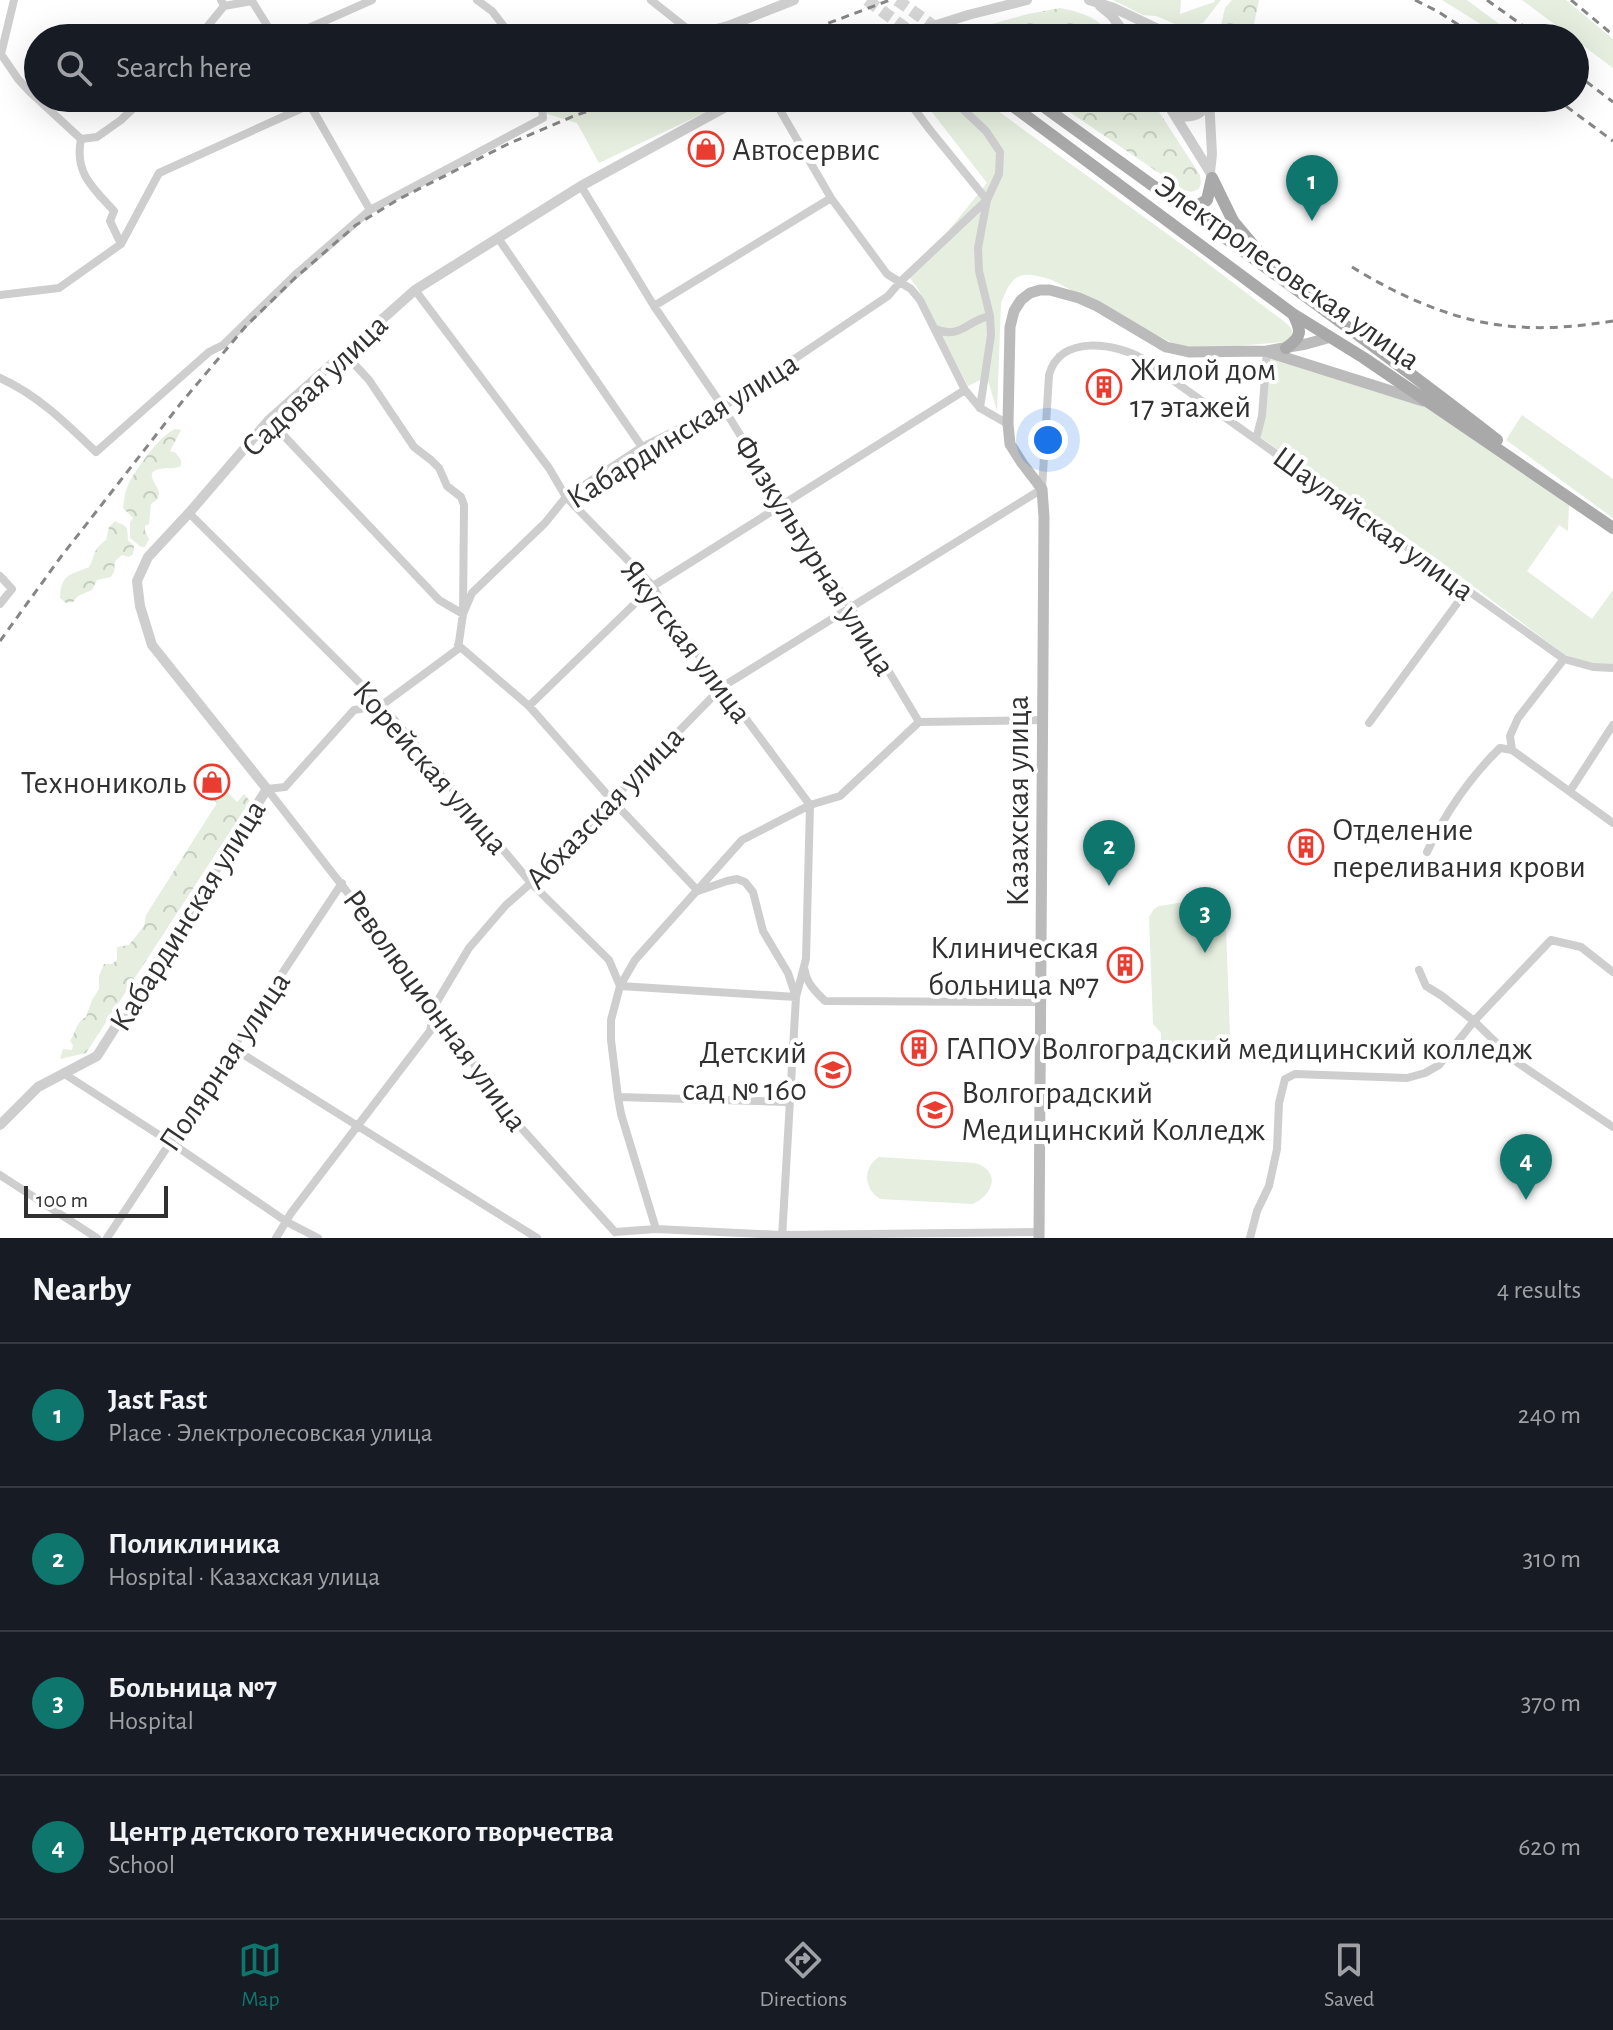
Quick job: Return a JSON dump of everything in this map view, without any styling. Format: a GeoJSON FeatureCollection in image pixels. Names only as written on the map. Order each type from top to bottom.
{"type":"FeatureCollection","features":[{"type":"Feature","properties":{"kind":"main road","name":"Электролесовская улица"},"geometry":{"type":"LineString","coordinates":[[1021,112],[1293,314],[1435,405],[1613,528]]}},
{"type":"Feature","properties":{"kind":"main road","name":"Электролесовская улица"},"geometry":{"type":"LineString","coordinates":[[1051,112],[1365,338],[1549,483]]}},
{"type":"Feature","properties":{"kind":"main road"},"geometry":{"type":"LineString","coordinates":[[1178,205],[1197,206],[1207,200],[1211,175]]}},
{"type":"Feature","properties":{"kind":"main road"},"geometry":{"type":"LineString","coordinates":[[1211,175],[1233,221],[1276,273]]}},
{"type":"Feature","properties":{"kind":"main road"},"geometry":{"type":"LineString","coordinates":[[1042,489],[1010,444],[1008,424],[1010,327],[1014,311],[1030,293],[1040,290],[1061,292],[1079,298],[1166,347],[1203,353],[1286,348],[1331,337],[1343,323]]}},
{"type":"Feature","properties":{"kind":"main road"},"geometry":{"type":"LineString","coordinates":[[1286,348],[1299,335],[1299,325],[1293,314]]}},
{"type":"Feature","properties":{"kind":"main road"},"geometry":{"type":"LineString","coordinates":[[1267,351],[1435,405]]}},
{"type":"Feature","properties":{"kind":"main road","name":"Казахская улица"},"geometry":{"type":"LineString","coordinates":[[1039,1235],[1042,489]]}},
{"type":"Feature","properties":{"kind":"street"},"geometry":{"type":"LineString","coordinates":[[14,0],[1,54],[24,85]]}},
{"type":"Feature","properties":{"kind":"street"},"geometry":{"type":"LineString","coordinates":[[318,24],[372,0]]}},
{"type":"Feature","properties":{"kind":"street"},"geometry":{"type":"LineString","coordinates":[[477,0],[492,11],[501,24]]}},
{"type":"Feature","properties":{"kind":"street"},"geometry":{"type":"LineString","coordinates":[[651,0],[687,24]]}},
{"type":"Feature","properties":{"kind":"street"},"geometry":{"type":"LineString","coordinates":[[734,24],[794,0]]}},
{"type":"Feature","properties":{"kind":"street"},"geometry":{"type":"LineString","coordinates":[[940,24],[1027,0]]}},
{"type":"Feature","properties":{"kind":"street"},"geometry":{"type":"LineString","coordinates":[[1090,0],[1118,24]]}},
{"type":"Feature","properties":{"kind":"street"},"geometry":{"type":"LineString","coordinates":[[1090,0],[1149,24]]}},
{"type":"Feature","properties":{"kind":"street"},"geometry":{"type":"LineString","coordinates":[[208,24],[222,3],[252,1],[266,24]]}},
{"type":"Feature","properties":{"kind":"street"},"geometry":{"type":"LineString","coordinates":[[53,112],[81,139]]}},
{"type":"Feature","properties":{"kind":"street"},"geometry":{"type":"LineString","coordinates":[[81,139],[97,137],[129,112]]}},
{"type":"Feature","properties":{"kind":"street"},"geometry":{"type":"LineString","coordinates":[[0,295],[59,288],[121,244],[159,173],[285,112]]}},
{"type":"Feature","properties":{"kind":"street"},"geometry":{"type":"LineString","coordinates":[[314,112],[370,210]]}},
{"type":"Feature","properties":{"kind":"street"},"geometry":{"type":"LineString","coordinates":[[0,378],[52,410],[96,452],[209,352],[223,345],[295,275],[370,210],[543,118],[542,112]]}},
{"type":"Feature","properties":{"kind":"street","name":"Садовая улица"},"geometry":{"type":"LineString","coordinates":[[267,789],[152,645],[140,606],[137,581],[148,557],[269,420],[415,290],[581,186],[715,112]]}},
{"type":"Feature","properties":{"kind":"street"},"geometry":{"type":"LineString","coordinates":[[781,112],[831,198],[887,274],[911,289],[920,300],[965,390],[980,408],[1008,424]]}},
{"type":"Feature","properties":{"kind":"street"},"geometry":{"type":"LineString","coordinates":[[916,112],[987,200]]}},
{"type":"Feature","properties":{"kind":"street"},"geometry":{"type":"LineString","coordinates":[[966,112],[986,131],[1000,152],[999,174],[987,200],[978,248],[979,271],[990,316],[991,335],[980,408]]}},
{"type":"Feature","properties":{"kind":"street"},"geometry":{"type":"LineString","coordinates":[[1174,114],[1190,117],[1202,112]]}},
{"type":"Feature","properties":{"kind":"street"},"geometry":{"type":"LineString","coordinates":[[1210,112],[1211,175]]}},
{"type":"Feature","properties":{"kind":"street"},"geometry":{"type":"LineString","coordinates":[[1174,114],[1211,175]]}},
{"type":"Feature","properties":{"kind":"street"},"geometry":{"type":"LineString","coordinates":[[81,139],[77,155],[86,180],[114,211],[110,221],[121,244]]}},
{"type":"Feature","properties":{"kind":"street","name":"Физкультурная улица"},"geometry":{"type":"LineString","coordinates":[[581,186],[654,306],[723,407],[851,608],[919,722]]}},
{"type":"Feature","properties":{"kind":"street"},"geometry":{"type":"LineString","coordinates":[[654,306],[831,198]]}},
{"type":"Feature","properties":{"kind":"street","name":"Кабардинская улица"},"geometry":{"type":"LineString","coordinates":[[0,1125],[38,1087],[97,1056],[267,789],[285,787],[354,710],[382,705],[458,649],[463,614],[472,593],[545,523],[566,497],[642,447],[723,407],[888,296],[987,200]]}},
{"type":"Feature","properties":{"kind":"street"},"geometry":{"type":"LineString","coordinates":[[498,238],[642,447]]}},
{"type":"Feature","properties":{"kind":"street","name":"Якутская улица"},"geometry":{"type":"LineString","coordinates":[[415,290],[549,468],[566,497],[653,586],[668,614],[810,805]]}},
{"type":"Feature","properties":{"kind":"street"},"geometry":{"type":"LineString","coordinates":[[935,329],[952,334],[975,320],[990,316]]}},
{"type":"Feature","properties":{"kind":"street"},"geometry":{"type":"LineString","coordinates":[[1042,489],[1049,375],[1052,365],[1062,354],[1076,348],[1102,346],[1132,353],[1256,439]]}},
{"type":"Feature","properties":{"kind":"street","name":"Шауляйская улица"},"geometry":{"type":"LineString","coordinates":[[1267,351],[1262,416],[1256,439],[1564,659]]}},
{"type":"Feature","properties":{"kind":"street"},"geometry":{"type":"LineString","coordinates":[[269,420],[439,600],[463,614],[464,505],[461,497],[447,486],[439,468],[414,447],[369,380],[344,353]]}},
{"type":"Feature","properties":{"kind":"street"},"geometry":{"type":"LineString","coordinates":[[529,706],[653,586],[965,390]]}},
{"type":"Feature","properties":{"kind":"street","name":"Абхазская улица"},"geometry":{"type":"LineString","coordinates":[[276,1238],[291,1213],[430,1031],[435,1005],[469,948],[506,905],[722,687],[1042,489]]}},
{"type":"Feature","properties":{"kind":"street","name":"Корейская улица"},"geometry":{"type":"LineString","coordinates":[[189,513],[382,705],[531,883],[609,960],[620,986]]}},
{"type":"Feature","properties":{"kind":"street"},"geometry":{"type":"LineString","coordinates":[[0,576],[12,589],[0,604]]}},
{"type":"Feature","properties":{"kind":"street"},"geometry":{"type":"LineString","coordinates":[[1369,723],[1467,590]]}},
{"type":"Feature","properties":{"kind":"street"},"geometry":{"type":"LineString","coordinates":[[458,645],[529,706],[698,891]]}},
{"type":"Feature","properties":{"kind":"street"},"geometry":{"type":"LineString","coordinates":[[1512,750],[1510,736],[1518,718],[1564,659],[1593,667],[1613,668]]}},
{"type":"Feature","properties":{"kind":"street"},"geometry":{"type":"LineString","coordinates":[[656,1229],[621,1114],[611,1040],[611,1020],[620,986],[635,960],[742,840],[810,805],[840,796],[919,722],[1043,720]]}},
{"type":"Feature","properties":{"kind":"street"},"geometry":{"type":"LineString","coordinates":[[1570,791],[1613,725]]}},
{"type":"Feature","properties":{"kind":"street"},"geometry":{"type":"LineString","coordinates":[[1427,852],[1437,829],[1484,763],[1500,748],[1512,750],[1613,823]]}},
{"type":"Feature","properties":{"kind":"street","name":"Революционная улица"},"geometry":{"type":"LineString","coordinates":[[267,789],[435,1005],[466,1049],[488,1091],[613,1235],[656,1229],[782,1236],[1039,1235]]}},
{"type":"Feature","properties":{"kind":"street"},"geometry":{"type":"LineString","coordinates":[[782,1236],[796,997],[807,944],[810,805]]}},
{"type":"Feature","properties":{"kind":"street"},"geometry":{"type":"LineString","coordinates":[[698,891],[737,879],[745,882],[753,892],[763,931],[788,973],[796,997]]}},
{"type":"Feature","properties":{"kind":"street","name":"Полярная улица"},"geometry":{"type":"LineString","coordinates":[[107,1238],[342,883]]}},
{"type":"Feature","properties":{"kind":"street"},"geometry":{"type":"LineString","coordinates":[[1250,1238],[1257,1211],[1269,1186],[1277,1149],[1279,1103],[1285,1079],[1295,1074],[1407,1078],[1425,1073],[1439,1065],[1474,1021],[1551,940],[1581,947],[1613,972]]}},
{"type":"Feature","properties":{"kind":"street"},"geometry":{"type":"LineString","coordinates":[[804,967],[806,979],[825,1001],[1041,1002]]}},
{"type":"Feature","properties":{"kind":"street"},"geometry":{"type":"LineString","coordinates":[[1419,970],[1426,986],[1474,1021],[1515,1061],[1612,1122]]}},
{"type":"Feature","properties":{"kind":"street"},"geometry":{"type":"LineString","coordinates":[[620,986],[796,997]]}},
{"type":"Feature","properties":{"kind":"street"},"geometry":{"type":"LineString","coordinates":[[233,1048],[537,1238]]}},
{"type":"Feature","properties":{"kind":"street"},"geometry":{"type":"LineString","coordinates":[[63,1073],[287,1222],[318,1238]]}},
{"type":"Feature","properties":{"kind":"street"},"geometry":{"type":"LineString","coordinates":[[618,1097],[789,1102]]}},
{"type":"Feature","properties":{"kind":"street"},"geometry":{"type":"LineString","coordinates":[[0,1175],[97,1238]]}},
{"type":"Feature","properties":{"kind":"green space"},"geometry":{"type":"Polygon","coordinates":[[[1113,0],[1181,0],[1180,14],[1221,0],[1203,23],[1198,24],[1175,24],[1156,16],[1143,15],[1113,0]]]}},
{"type":"Feature","properties":{"kind":"green space"},"geometry":{"type":"Polygon","coordinates":[[[1232,0],[1259,0],[1254,24],[1221,24],[1225,8],[1232,0]]]}},
{"type":"Feature","properties":{"kind":"green space"},"geometry":{"type":"Polygon","coordinates":[[[1442,0],[1467,0],[1499,24],[1481,24],[1442,0]]]}},
{"type":"Feature","properties":{"kind":"green space"},"geometry":{"type":"Polygon","coordinates":[[[1522,0],[1566,0],[1613,39],[1613,68],[1589,50],[1589,24],[1554,24],[1522,0]]]}},
{"type":"Feature","properties":{"kind":"green space"},"geometry":{"type":"Polygon","coordinates":[[[1060,8],[1090,17],[1100,24],[992,24],[1060,8]]]}},
{"type":"Feature","properties":{"kind":"green space"},"geometry":{"type":"Polygon","coordinates":[[[706,112],[599,163],[577,123],[544,113],[706,112]]]}},
{"type":"Feature","properties":{"kind":"green space"},"geometry":{"type":"Polygon","coordinates":[[[932,112],[999,112],[1199,257],[1286,323],[1293,334],[1285,342],[1200,349],[1174,344],[1052,280],[1033,275],[1019,276],[1010,285],[1001,303],[997,411],[987,377],[968,386],[910,278],[987,183],[932,112]]]}},
{"type":"Feature","properties":{"kind":"green space"},"geometry":{"type":"Polygon","coordinates":[[[1070,112],[1159,112],[1200,175],[1199,189],[1191,192],[1070,112]]]}},
{"type":"Feature","properties":{"kind":"green space"},"geometry":{"type":"Polygon","coordinates":[[[1271,356],[1426,407],[1569,503],[1568,531],[1559,525],[1527,571],[1592,619],[1613,590],[1613,664],[1593,664],[1565,655],[1433,556],[1260,437],[1271,356]]]}},
{"type":"Feature","properties":{"kind":"green space"},"geometry":{"type":"Polygon","coordinates":[[[1522,415],[1613,479],[1613,518],[1506,440],[1522,415]]]}},
{"type":"Feature","properties":{"kind":"green space"},"geometry":{"type":"Polygon","coordinates":[[[175,429],[181,430],[170,451],[176,453],[181,466],[152,473],[159,494],[151,504],[149,524],[145,526],[149,539],[145,547],[141,547],[130,538],[133,518],[123,508],[127,489],[149,453],[175,429]]]}},
{"type":"Feature","properties":{"kind":"green space"},"geometry":{"type":"Polygon","coordinates":[[[115,521],[126,528],[128,540],[134,546],[133,554],[129,557],[122,555],[115,561],[111,577],[97,580],[92,590],[66,603],[60,598],[62,584],[72,574],[89,567],[115,521]]]}},
{"type":"Feature","properties":{"kind":"green space"},"geometry":{"type":"Polygon","coordinates":[[[221,790],[226,790],[237,802],[244,794],[250,801],[86,1053],[60,1059],[63,1049],[72,1050],[70,1041],[99,989],[99,976],[104,964],[117,960],[117,947],[129,945],[144,926],[146,915],[217,803],[212,799],[221,790]]]}},
{"type":"Feature","properties":{"kind":"green space"},"geometry":{"type":"Polygon","coordinates":[[[1217,897],[1225,901],[1230,1036],[1214,1044],[1159,1046],[1161,1033],[1153,1024],[1149,917],[1159,906],[1217,897]]]}},
{"type":"Feature","properties":{"kind":"green space"},"geometry":{"type":"Polygon","coordinates":[[[879,1157],[975,1163],[989,1171],[992,1183],[986,1194],[973,1204],[880,1199],[871,1190],[867,1178],[870,1167],[879,1157]]]}},
{"type":"Feature","properties":{"kind":"tunnel"},"geometry":{"type":"LineString","coordinates":[[867,0],[900,24]]}},
{"type":"Feature","properties":{"kind":"tunnel"},"geometry":{"type":"LineString","coordinates":[[897,0],[930,24]]}},
{"type":"Feature","properties":{"kind":"railway"},"geometry":{"type":"LineString","coordinates":[[826,24],[890,0]]}},
{"type":"Feature","properties":{"kind":"railway"},"geometry":{"type":"LineString","coordinates":[[1415,0],[1457,24]]}},
{"type":"Feature","properties":{"kind":"railway"},"geometry":{"type":"LineString","coordinates":[[1487,0],[1520,24]]}},
{"type":"Feature","properties":{"kind":"railway"},"geometry":{"type":"LineString","coordinates":[[1571,0],[1613,35]]}},
{"type":"Feature","properties":{"kind":"railway"},"geometry":{"type":"LineString","coordinates":[[1589,84],[1613,102]]}},
{"type":"Feature","properties":{"kind":"railway"},"geometry":{"type":"LineString","coordinates":[[0,641],[60,558],[181,403],[246,326],[295,278],[356,225],[399,199],[508,144],[585,112]]}},
{"type":"Feature","properties":{"kind":"railway"},"geometry":{"type":"LineString","coordinates":[[1574,112],[1613,141]]}},
{"type":"Feature","properties":{"kind":"railway"},"geometry":{"type":"LineString","coordinates":[[1352,267],[1412,299],[1476,321],[1544,328],[1613,321]]}},
{"type":"Feature","properties":{"kind":"place","name":"Автосервис"},"geometry":{"type":"Point","coordinates":[706,149]}},
{"type":"Feature","properties":{"kind":"place","name":"Jast Fast"},"geometry":{"type":"Point","coordinates":[1312,221]}},
{"type":"Feature","properties":{"kind":"place","name":"Жилой дом 17 этажей"},"geometry":{"type":"Point","coordinates":[1104,387]}},
{"type":"Feature","properties":{"kind":"place","name":"Технониколь"},"geometry":{"type":"Point","coordinates":[212,782]}},
{"type":"Feature","properties":{"kind":"place","name":"Отделение переливания крови"},"geometry":{"type":"Point","coordinates":[1306,847]}},
{"type":"Feature","properties":{"kind":"place","name":"Поликлиника"},"geometry":{"type":"Point","coordinates":[1109,886]}},
{"type":"Feature","properties":{"kind":"place","name":"Больница №7"},"geometry":{"type":"Point","coordinates":[1205,953]}},
{"type":"Feature","properties":{"kind":"place","name":"Клиническая больница №7"},"geometry":{"type":"Point","coordinates":[1125,965]}},
{"type":"Feature","properties":{"kind":"place","name":"ГАПОУ Волгоградский медицинский колледж"},"geometry":{"type":"Point","coordinates":[919,1048]}},
{"type":"Feature","properties":{"kind":"place","name":"Детский сад № 160"},"geometry":{"type":"Point","coordinates":[833,1070]}},
{"type":"Feature","properties":{"kind":"place","name":"Волгоградский Медицинский Колледж"},"geometry":{"type":"Point","coordinates":[935,1110]}},
{"type":"Feature","properties":{"kind":"place","name":"Центр детского технического творчества"},"geometry":{"type":"Point","coordinates":[1526,1200]}}]}
